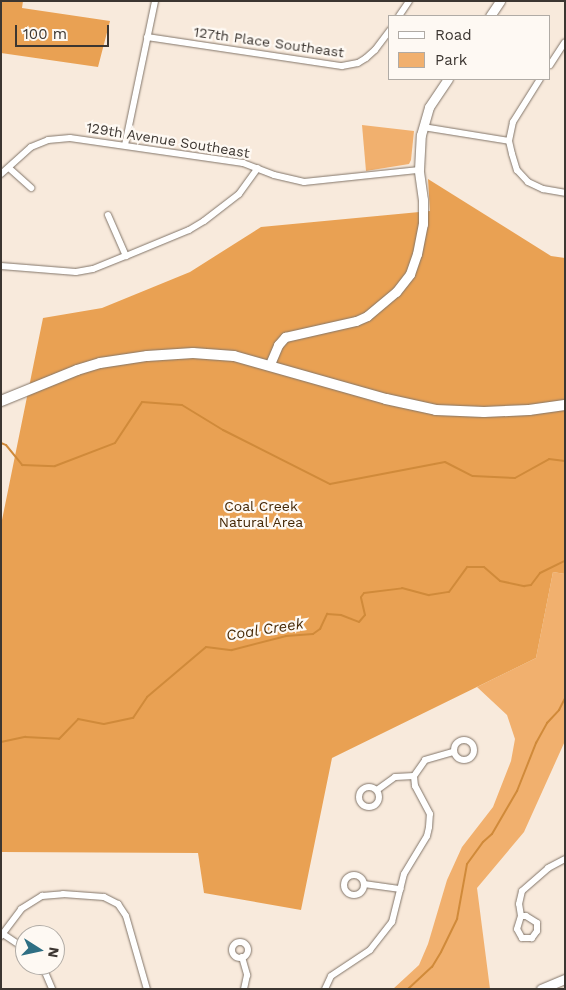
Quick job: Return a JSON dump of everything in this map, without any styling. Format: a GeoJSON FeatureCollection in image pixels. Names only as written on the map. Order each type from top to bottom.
{"type":"FeatureCollection","features":[{"type":"Feature","properties":{"kind":"main road"},"geometry":{"type":"LineString","coordinates":[[1,401],[77,370],[125,358],[168,354],[216,354],[270,364],[386,399],[436,410],[484,412],[529,410],[565,405]]}},
{"type":"Feature","properties":{"kind":"street"},"geometry":{"type":"LineString","coordinates":[[125,145],[155,1]]}},
{"type":"Feature","properties":{"kind":"street"},"geometry":{"type":"LineString","coordinates":[[400,15],[409,1]]}},
{"type":"Feature","properties":{"kind":"street"},"geometry":{"type":"LineString","coordinates":[[491,15],[500,1]]}},
{"type":"Feature","properties":{"kind":"street","name":"127th Place Southeast"},"geometry":{"type":"LineString","coordinates":[[147,37],[342,66],[358,63],[376,50],[388,33]]}},
{"type":"Feature","properties":{"kind":"street"},"geometry":{"type":"LineString","coordinates":[[551,63],[565,42]]}},
{"type":"Feature","properties":{"kind":"street"},"geometry":{"type":"LineString","coordinates":[[270,364],[278,344],[285,337],[356,322],[375,310],[404,283],[414,265],[422,236],[424,212],[419,170],[419,142],[422,127],[430,108],[447,80]]}},
{"type":"Feature","properties":{"kind":"street"},"geometry":{"type":"LineString","coordinates":[[539,80],[517,114],[509,141],[514,162],[522,177],[534,186],[565,193]]}},
{"type":"Feature","properties":{"kind":"street"},"geometry":{"type":"LineString","coordinates":[[422,127],[509,141]]}},
{"type":"Feature","properties":{"kind":"street","name":"129th Avenue Southeast"},"geometry":{"type":"LineString","coordinates":[[1,174],[23,153],[48,140],[82,138],[258,168],[274,176],[304,182],[419,170]]}},
{"type":"Feature","properties":{"kind":"street"},"geometry":{"type":"LineString","coordinates":[[9,168],[31,188]]}},
{"type":"Feature","properties":{"kind":"street"},"geometry":{"type":"LineString","coordinates":[[1,266],[76,272],[93,269],[189,230],[204,221],[239,194],[258,168]]}},
{"type":"Feature","properties":{"kind":"street"},"geometry":{"type":"LineString","coordinates":[[108,215],[126,256]]}},
{"type":"Feature","properties":{"kind":"street"},"geometry":{"type":"LineString","coordinates":[[325,989],[328,980],[337,970],[370,950],[384,934],[396,912],[404,874],[430,827],[430,814],[415,786],[414,776],[425,760],[454,752]]}},
{"type":"Feature","properties":{"kind":"street"},"geometry":{"type":"LineString","coordinates":[[377,790],[395,777],[414,776]]}},
{"type":"Feature","properties":{"kind":"street"},"geometry":{"type":"LineString","coordinates":[[520,916],[519,904],[522,891],[548,868],[565,860]]}},
{"type":"Feature","properties":{"kind":"street"},"geometry":{"type":"LineString","coordinates":[[364,884],[401,889]]}},
{"type":"Feature","properties":{"kind":"street"},"geometry":{"type":"LineString","coordinates":[[15,943],[2,935],[21,909],[42,896],[63,894],[95,895],[112,900],[122,908],[126,916],[147,989]]}},
{"type":"Feature","properties":{"kind":"street"},"geometry":{"type":"LineString","coordinates":[[242,957],[247,975],[244,989]]}},
{"type":"Feature","properties":{"kind":"street"},"geometry":{"type":"LineString","coordinates":[[46,975],[52,989]]}},
{"type":"Feature","properties":{"kind":"street"},"geometry":{"type":"LineString","coordinates":[[541,989],[565,979]]}},
{"type":"Feature","properties":{"kind":"green space"},"geometry":{"type":"Polygon","coordinates":[[[1,1],[23,1],[22,8],[110,21],[98,67],[1,53],[1,1]]]}},
{"type":"Feature","properties":{"kind":"green space"},"geometry":{"type":"Polygon","coordinates":[[[362,125],[414,131],[409,164],[366,171],[362,125]]]}},
{"type":"Feature","properties":{"kind":"green space","name":"Coal Creek Natural Area"},"geometry":{"type":"Polygon","coordinates":[[[428,179],[551,256],[565,258],[565,574],[553,572],[536,658],[332,758],[301,910],[204,893],[198,853],[1,852],[1,525],[43,318],[102,308],[190,272],[261,227],[430,211],[428,179]]]}},
{"type":"Feature","properties":{"kind":"green space"},"geometry":{"type":"Polygon","coordinates":[[[553,572],[565,574],[565,741],[524,832],[477,888],[490,989],[393,989],[419,965],[428,944],[447,880],[462,847],[493,807],[511,761],[515,739],[507,715],[477,687],[536,658],[553,572]]]}},
{"type":"Feature","properties":{"kind":"waterway"},"geometry":{"type":"LineString","coordinates":[[1,443],[6,445],[22,465],[55,466],[115,443],[142,402],[182,405],[223,430],[330,484],[445,462],[473,476],[515,478],[549,459],[565,461]]}},
{"type":"Feature","properties":{"kind":"waterway","name":"Coal Creek"},"geometry":{"type":"LineString","coordinates":[[1,742],[25,737],[59,739],[78,719],[104,724],[133,718],[147,697],[206,647],[232,650],[286,636],[313,634],[320,629],[327,614],[341,615],[359,622],[365,615],[361,597],[364,593],[402,588],[429,595],[449,592],[467,567],[484,567],[500,581],[524,586],[531,585],[540,573],[565,561]]}},
{"type":"Feature","properties":{"kind":"waterway"},"geometry":{"type":"LineString","coordinates":[[408,989],[432,967],[441,952],[457,919],[467,864],[483,842],[492,834],[517,791],[536,743],[547,723],[559,710],[565,698]]}}]}
